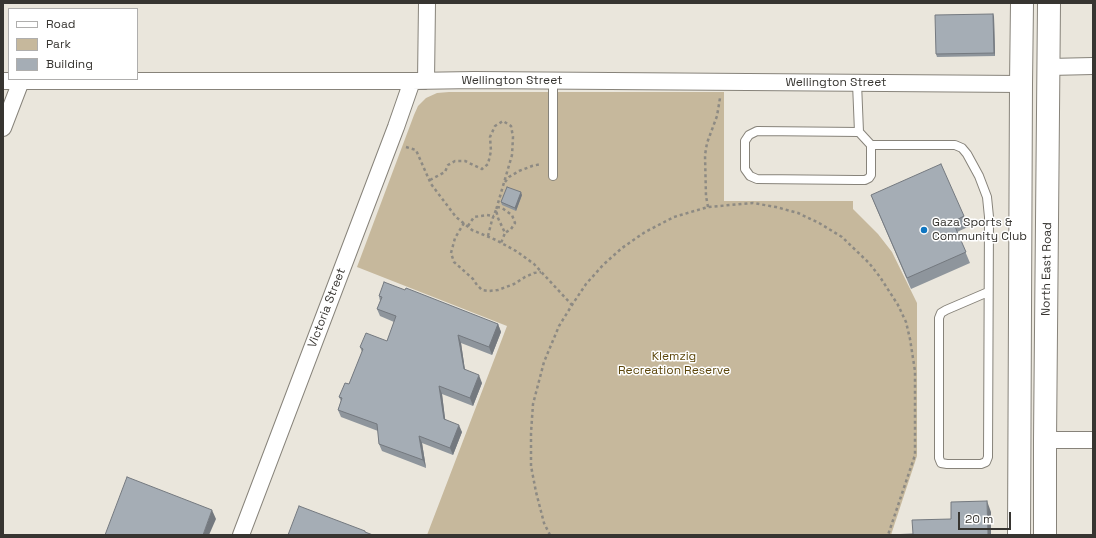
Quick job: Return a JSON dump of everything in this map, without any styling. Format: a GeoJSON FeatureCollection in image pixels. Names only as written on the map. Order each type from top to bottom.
{"type":"FeatureCollection","features":[{"type":"Feature","properties":{"kind":"highway"},"geometry":{"type":"LineString","coordinates":[[1019,535],[1022,3]]}},
{"type":"Feature","properties":{"kind":"highway","name":"North East Road"},"geometry":{"type":"LineString","coordinates":[[1045,535],[1049,3]]}},
{"type":"Feature","properties":{"kind":"highway"},"geometry":{"type":"LineString","coordinates":[[1021,84],[1049,67]]}},
{"type":"Feature","properties":{"kind":"highway"},"geometry":{"type":"LineString","coordinates":[[1020,440],[1045,440]]}},
{"type":"Feature","properties":{"kind":"street","name":"Victoria Street"},"geometry":{"type":"LineString","coordinates":[[241,535],[391,141],[419,81],[428,3]]}},
{"type":"Feature","properties":{"kind":"street"},"geometry":{"type":"LineString","coordinates":[[1049,67],[1093,66]]}},
{"type":"Feature","properties":{"kind":"street","name":"Wellington Street"},"geometry":{"type":"LineString","coordinates":[[3,81],[553,81],[1021,84]]}},
{"type":"Feature","properties":{"kind":"street"},"geometry":{"type":"LineString","coordinates":[[3,128],[21,81]]}},
{"type":"Feature","properties":{"kind":"street"},"geometry":{"type":"LineString","coordinates":[[1045,440],[1093,440]]}},
{"type":"Feature","properties":{"kind":"lane"},"geometry":{"type":"LineString","coordinates":[[553,81],[553,176]]}},
{"type":"Feature","properties":{"kind":"lane"},"geometry":{"type":"LineString","coordinates":[[858,83],[859,132],[871,145],[871,175],[869,178],[865,180],[758,179],[750,176],[745,169],[745,141],[749,134],[757,131],[859,132]]}},
{"type":"Feature","properties":{"kind":"lane"},"geometry":{"type":"LineString","coordinates":[[871,145],[955,145],[962,148],[979,176],[987,197],[989,217],[988,457],[986,462],[981,464],[941,463],[939,458],[939,318],[941,313],[946,310],[988,292]]}},
{"type":"Feature","properties":{"kind":"path"},"geometry":{"type":"LineString","coordinates":[[708,207],[706,196],[705,155],[707,143],[717,116],[720,99],[720,82]]}},
{"type":"Feature","properties":{"kind":"path"},"geometry":{"type":"LineString","coordinates":[[430,180],[444,172],[448,165],[455,161],[465,161],[482,169],[488,164],[491,151],[490,137],[495,126],[503,121],[511,126],[513,138],[512,155],[488,236]]}},
{"type":"Feature","properties":{"kind":"path"},"geometry":{"type":"LineString","coordinates":[[391,141],[416,150],[430,180],[456,217],[472,230],[488,236],[516,251],[534,264],[572,305]]}},
{"type":"Feature","properties":{"kind":"path"},"geometry":{"type":"LineString","coordinates":[[504,182],[519,171],[532,166],[553,163]]}},
{"type":"Feature","properties":{"kind":"path"},"geometry":{"type":"LineString","coordinates":[[550,535],[544,523],[533,479],[531,466],[531,433],[534,404],[544,362],[559,326],[586,284],[603,264],[622,248],[645,232],[674,218],[708,207],[753,203],[798,213],[819,223],[842,238],[869,263],[880,277],[898,305],[906,322],[915,371],[915,455],[888,535]]}},
{"type":"Feature","properties":{"kind":"path"},"geometry":{"type":"LineString","coordinates":[[497,208],[502,208],[512,215],[515,223],[511,229],[505,233],[501,243]]}},
{"type":"Feature","properties":{"kind":"path"},"geometry":{"type":"LineString","coordinates":[[497,208],[498,218],[505,233]]}},
{"type":"Feature","properties":{"kind":"path"},"geometry":{"type":"LineString","coordinates":[[468,226],[474,217],[487,215],[494,216]]}},
{"type":"Feature","properties":{"kind":"path"},"geometry":{"type":"LineString","coordinates":[[464,223],[455,238],[451,253],[454,262],[473,279],[482,290],[498,290],[514,284],[525,277],[541,272]]}},
{"type":"Feature","properties":{"kind":"green space","name":"Klemzig Recreation Reserve"},"geometry":{"type":"Polygon","coordinates":[[[724,92],[724,201],[853,201],[853,209],[878,234],[892,252],[917,303],[917,456],[891,535],[427,535],[507,326],[357,267],[418,106],[426,98],[437,93],[724,92]]]}},
{"type":"Feature","properties":{"kind":"building"},"geometry":{"type":"Polygon","coordinates":[[[993,14],[994,53],[936,54],[935,15],[993,14]]]}},
{"type":"Feature","properties":{"kind":"building","name":"Gaza Sports & Community Club"},"geometry":{"type":"Polygon","coordinates":[[[941,164],[964,216],[953,222],[966,252],[907,278],[871,195],[941,164]]]}},
{"type":"Feature","properties":{"kind":"building"},"geometry":{"type":"Polygon","coordinates":[[[507,187],[521,192],[515,208],[501,202],[507,187]]]}},
{"type":"Feature","properties":{"kind":"building"},"geometry":{"type":"Polygon","coordinates":[[[384,282],[405,290],[406,288],[498,324],[489,347],[458,335],[464,369],[479,375],[470,398],[439,386],[444,419],[459,425],[450,448],[419,436],[423,460],[379,444],[377,424],[338,410],[342,398],[339,397],[345,383],[349,384],[363,349],[360,347],[366,333],[387,341],[396,316],[377,309],[382,297],[379,296],[384,282]]]}},
{"type":"Feature","properties":{"kind":"building"},"geometry":{"type":"Polygon","coordinates":[[[127,477],[212,510],[203,535],[105,535],[127,477]]]}},
{"type":"Feature","properties":{"kind":"building"},"geometry":{"type":"Polygon","coordinates":[[[987,501],[988,535],[888,535],[913,534],[912,520],[951,519],[951,502],[987,501]]]}},
{"type":"Feature","properties":{"kind":"building"},"geometry":{"type":"Polygon","coordinates":[[[299,506],[365,531],[373,535],[288,535],[299,506]]]}},
{"type":"Feature","properties":{"kind":"place","name":"Gaza Sports & Community Club"},"geometry":{"type":"Point","coordinates":[924,230]}}]}
